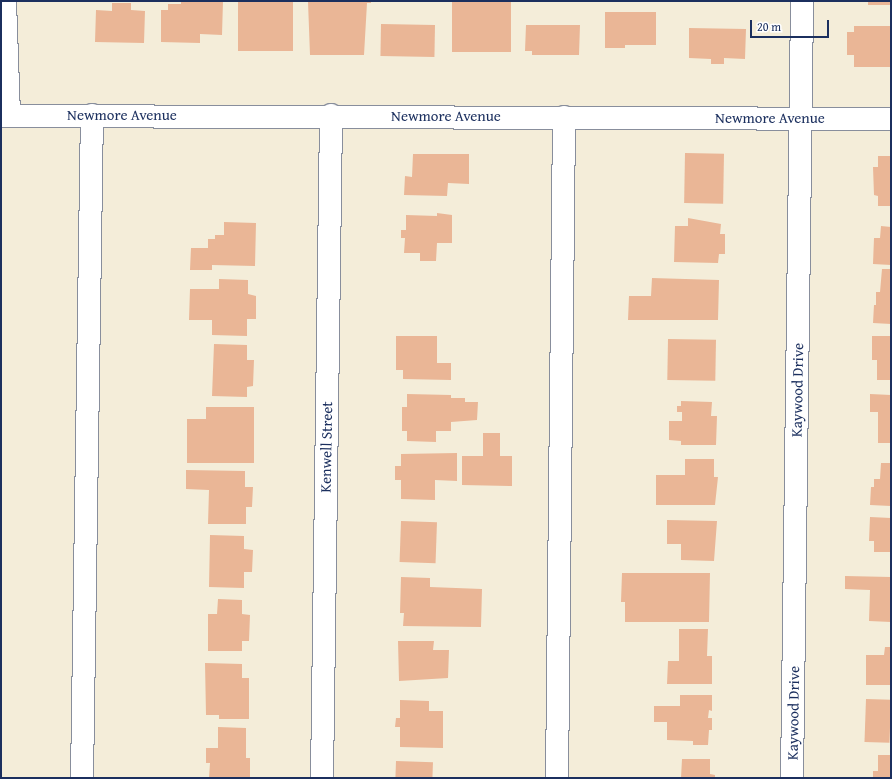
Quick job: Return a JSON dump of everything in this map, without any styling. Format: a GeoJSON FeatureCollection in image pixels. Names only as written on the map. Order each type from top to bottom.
{"type":"FeatureCollection","features":[{"type":"Feature","properties":{"kind":"street"},"geometry":{"type":"LineString","coordinates":[[4,1],[5,116]]}},
{"type":"Feature","properties":{"kind":"street","name":"Kaywood Drive"},"geometry":{"type":"LineString","coordinates":[[792,778],[802,1]]}},
{"type":"Feature","properties":{"kind":"street"},"geometry":{"type":"LineString","coordinates":[[82,778],[92,115]]}},
{"type":"Feature","properties":{"kind":"street","name":"Newmore Avenue"},"geometry":{"type":"LineString","coordinates":[[5,116],[330,115],[891,119]]}},
{"type":"Feature","properties":{"kind":"street","name":"Kenwell Street"},"geometry":{"type":"LineString","coordinates":[[322,778],[330,115]]}},
{"type":"Feature","properties":{"kind":"street"},"geometry":{"type":"LineString","coordinates":[[557,778],[564,117]]}},
{"type":"Feature","properties":{"kind":"building"},"geometry":{"type":"Polygon","coordinates":[[[181,1],[223,1],[222,35],[200,34],[200,43],[161,42],[161,10],[168,10],[168,4],[181,4],[181,1]]]}},
{"type":"Feature","properties":{"kind":"building"},"geometry":{"type":"Polygon","coordinates":[[[238,1],[293,1],[293,51],[238,51],[238,1]]]}},
{"type":"Feature","properties":{"kind":"building"},"geometry":{"type":"Polygon","coordinates":[[[304,1],[371,1],[371,3],[367,3],[364,55],[310,55],[308,2],[304,1]]]}},
{"type":"Feature","properties":{"kind":"building"},"geometry":{"type":"Polygon","coordinates":[[[452,1],[511,1],[511,52],[452,52],[452,1]]]}},
{"type":"Feature","properties":{"kind":"building"},"geometry":{"type":"Polygon","coordinates":[[[868,1],[891,1],[891,5],[868,5],[868,1]]]}},
{"type":"Feature","properties":{"kind":"building"},"geometry":{"type":"Polygon","coordinates":[[[112,3],[131,3],[131,10],[145,11],[144,43],[95,42],[96,10],[112,11],[112,3]]]}},
{"type":"Feature","properties":{"kind":"building"},"geometry":{"type":"Polygon","coordinates":[[[605,12],[656,12],[656,45],[625,45],[625,48],[605,48],[605,12]]]}},
{"type":"Feature","properties":{"kind":"building"},"geometry":{"type":"Polygon","coordinates":[[[381,24],[435,25],[434,57],[380,56],[381,24]]]}},
{"type":"Feature","properties":{"kind":"building"},"geometry":{"type":"Polygon","coordinates":[[[526,25],[580,25],[579,55],[532,55],[532,51],[525,51],[526,25]]]}},
{"type":"Feature","properties":{"kind":"building"},"geometry":{"type":"Polygon","coordinates":[[[854,26],[891,26],[891,67],[854,67],[854,55],[847,55],[847,32],[854,32],[854,26]]]}},
{"type":"Feature","properties":{"kind":"building"},"geometry":{"type":"Polygon","coordinates":[[[689,28],[746,29],[745,59],[724,58],[724,64],[711,64],[711,59],[689,58],[689,28]]]}},
{"type":"Feature","properties":{"kind":"building"},"geometry":{"type":"Polygon","coordinates":[[[685,153],[724,154],[723,204],[684,203],[685,153]]]}},
{"type":"Feature","properties":{"kind":"building"},"geometry":{"type":"Polygon","coordinates":[[[413,154],[469,154],[469,184],[448,183],[447,196],[404,195],[405,176],[412,177],[413,154]]]}},
{"type":"Feature","properties":{"kind":"building"},"geometry":{"type":"Polygon","coordinates":[[[878,156],[891,156],[891,206],[878,206],[878,196],[874,195],[873,167],[878,167],[878,156]]]}},
{"type":"Feature","properties":{"kind":"building"},"geometry":{"type":"Polygon","coordinates":[[[437,213],[452,215],[452,243],[437,243],[436,261],[420,261],[420,253],[404,253],[405,238],[401,238],[401,230],[406,230],[406,215],[437,216],[437,213]]]}},
{"type":"Feature","properties":{"kind":"building"},"geometry":{"type":"Polygon","coordinates":[[[688,218],[721,224],[720,234],[725,234],[725,254],[719,254],[718,263],[674,262],[675,226],[688,226],[688,218]]]}},
{"type":"Feature","properties":{"kind":"building"},"geometry":{"type":"Polygon","coordinates":[[[224,222],[256,223],[255,266],[212,265],[212,270],[190,270],[191,248],[208,248],[208,239],[215,239],[215,235],[224,235],[224,222]]]}},
{"type":"Feature","properties":{"kind":"building"},"geometry":{"type":"Polygon","coordinates":[[[881,226],[891,227],[891,265],[873,264],[874,238],[880,238],[881,226]]]}},
{"type":"Feature","properties":{"kind":"building"},"geometry":{"type":"Polygon","coordinates":[[[882,269],[891,269],[891,324],[873,323],[874,305],[876,305],[876,292],[880,292],[882,269]]]}},
{"type":"Feature","properties":{"kind":"building"},"geometry":{"type":"Polygon","coordinates":[[[652,278],[719,280],[718,320],[628,320],[629,296],[651,296],[652,278]]]}},
{"type":"Feature","properties":{"kind":"building"},"geometry":{"type":"Polygon","coordinates":[[[219,279],[248,280],[248,294],[256,296],[256,319],[247,319],[247,336],[212,335],[212,320],[189,320],[190,289],[219,289],[219,279]]]}},
{"type":"Feature","properties":{"kind":"building"},"geometry":{"type":"Polygon","coordinates":[[[396,336],[437,336],[437,363],[451,363],[451,380],[403,379],[403,370],[396,370],[396,336]]]}},
{"type":"Feature","properties":{"kind":"building"},"geometry":{"type":"Polygon","coordinates":[[[872,336],[891,336],[891,380],[877,380],[877,360],[872,360],[872,336]]]}},
{"type":"Feature","properties":{"kind":"building"},"geometry":{"type":"Polygon","coordinates":[[[668,339],[716,340],[715,381],[667,380],[668,339]]]}},
{"type":"Feature","properties":{"kind":"building"},"geometry":{"type":"Polygon","coordinates":[[[214,344],[247,345],[247,360],[254,360],[253,386],[247,387],[247,397],[212,396],[214,344]]]}},
{"type":"Feature","properties":{"kind":"building"},"geometry":{"type":"Polygon","coordinates":[[[407,394],[451,395],[451,398],[465,398],[465,402],[478,402],[477,420],[451,422],[451,431],[436,431],[436,442],[407,441],[407,431],[402,431],[402,407],[407,407],[407,394]]]}},
{"type":"Feature","properties":{"kind":"building"},"geometry":{"type":"Polygon","coordinates":[[[870,394],[891,395],[891,443],[878,443],[878,412],[870,412],[870,394]]]}},
{"type":"Feature","properties":{"kind":"building"},"geometry":{"type":"Polygon","coordinates":[[[681,401],[712,402],[711,416],[717,416],[716,445],[681,445],[681,441],[669,440],[669,421],[682,421],[682,412],[677,412],[677,406],[681,406],[681,401]]]}},
{"type":"Feature","properties":{"kind":"building"},"geometry":{"type":"Polygon","coordinates":[[[206,407],[254,407],[254,463],[187,463],[187,419],[206,419],[206,407]]]}},
{"type":"Feature","properties":{"kind":"building"},"geometry":{"type":"Polygon","coordinates":[[[483,433],[500,433],[500,456],[512,456],[512,486],[462,485],[462,456],[483,456],[483,433]]]}},
{"type":"Feature","properties":{"kind":"building"},"geometry":{"type":"Polygon","coordinates":[[[457,453],[457,481],[435,480],[435,500],[401,499],[401,480],[395,480],[395,466],[401,466],[401,454],[457,453]]]}},
{"type":"Feature","properties":{"kind":"building"},"geometry":{"type":"Polygon","coordinates":[[[685,459],[714,459],[714,477],[718,477],[715,505],[656,505],[656,475],[685,475],[685,459]]]}},
{"type":"Feature","properties":{"kind":"building"},"geometry":{"type":"Polygon","coordinates":[[[881,463],[891,463],[891,506],[870,505],[871,487],[874,487],[874,479],[880,479],[881,463]]]}},
{"type":"Feature","properties":{"kind":"building"},"geometry":{"type":"Polygon","coordinates":[[[186,470],[245,471],[245,487],[253,487],[252,507],[246,507],[246,524],[208,524],[209,490],[186,489],[186,470]]]}},
{"type":"Feature","properties":{"kind":"building"},"geometry":{"type":"Polygon","coordinates":[[[870,517],[891,518],[891,552],[874,552],[874,541],[869,541],[870,517]]]}},
{"type":"Feature","properties":{"kind":"building"},"geometry":{"type":"Polygon","coordinates":[[[667,520],[717,521],[714,561],[681,560],[681,544],[667,544],[667,520]]]}},
{"type":"Feature","properties":{"kind":"building"},"geometry":{"type":"Polygon","coordinates":[[[401,521],[437,522],[436,563],[400,562],[401,521]]]}},
{"type":"Feature","properties":{"kind":"building"},"geometry":{"type":"Polygon","coordinates":[[[210,535],[244,536],[244,549],[253,550],[252,572],[244,572],[244,588],[209,587],[210,535]]]}},
{"type":"Feature","properties":{"kind":"building"},"geometry":{"type":"Polygon","coordinates":[[[622,573],[710,573],[709,622],[625,622],[625,602],[621,602],[622,573]]]}},
{"type":"Feature","properties":{"kind":"building"},"geometry":{"type":"Polygon","coordinates":[[[845,576],[891,577],[891,622],[869,621],[870,590],[845,589],[845,576]]]}},
{"type":"Feature","properties":{"kind":"building"},"geometry":{"type":"Polygon","coordinates":[[[401,577],[430,578],[430,587],[482,589],[481,627],[403,626],[404,613],[400,613],[401,577]]]}},
{"type":"Feature","properties":{"kind":"building"},"geometry":{"type":"Polygon","coordinates":[[[218,599],[242,600],[242,614],[250,615],[249,641],[242,641],[242,651],[208,651],[208,614],[217,614],[218,599]]]}},
{"type":"Feature","properties":{"kind":"building"},"geometry":{"type":"Polygon","coordinates":[[[679,629],[708,629],[707,656],[712,656],[712,684],[667,684],[668,661],[679,661],[679,629]]]}},
{"type":"Feature","properties":{"kind":"building"},"geometry":{"type":"Polygon","coordinates":[[[398,641],[434,641],[433,650],[449,650],[448,678],[399,681],[398,641]]]}},
{"type":"Feature","properties":{"kind":"building"},"geometry":{"type":"Polygon","coordinates":[[[885,647],[891,647],[891,685],[866,685],[866,655],[884,655],[885,647]]]}},
{"type":"Feature","properties":{"kind":"building"},"geometry":{"type":"Polygon","coordinates":[[[205,663],[242,664],[242,678],[249,678],[249,719],[219,719],[219,715],[206,715],[205,663]]]}},
{"type":"Feature","properties":{"kind":"building"},"geometry":{"type":"Polygon","coordinates":[[[680,695],[712,695],[712,711],[709,710],[708,718],[712,718],[712,730],[709,730],[708,745],[693,745],[693,741],[667,740],[667,722],[654,722],[654,706],[680,706],[680,695]]]}},
{"type":"Feature","properties":{"kind":"building"},"geometry":{"type":"Polygon","coordinates":[[[866,699],[891,700],[889,743],[864,742],[866,699]]]}},
{"type":"Feature","properties":{"kind":"building"},"geometry":{"type":"Polygon","coordinates":[[[400,700],[429,701],[429,711],[443,711],[443,748],[400,747],[400,727],[395,727],[396,718],[400,718],[400,700]]]}},
{"type":"Feature","properties":{"kind":"building"},"geometry":{"type":"Polygon","coordinates":[[[218,727],[246,728],[246,758],[250,758],[250,778],[209,778],[210,763],[206,763],[206,748],[218,748],[218,727]]]}},
{"type":"Feature","properties":{"kind":"building"},"geometry":{"type":"Polygon","coordinates":[[[878,755],[891,755],[891,778],[873,778],[873,771],[878,771],[878,755]]]}},
{"type":"Feature","properties":{"kind":"building"},"geometry":{"type":"Polygon","coordinates":[[[682,759],[710,759],[710,774],[715,775],[715,778],[681,778],[682,759]]]}},
{"type":"Feature","properties":{"kind":"building"},"geometry":{"type":"Polygon","coordinates":[[[396,761],[433,762],[432,778],[395,778],[396,761]]]}}]}
